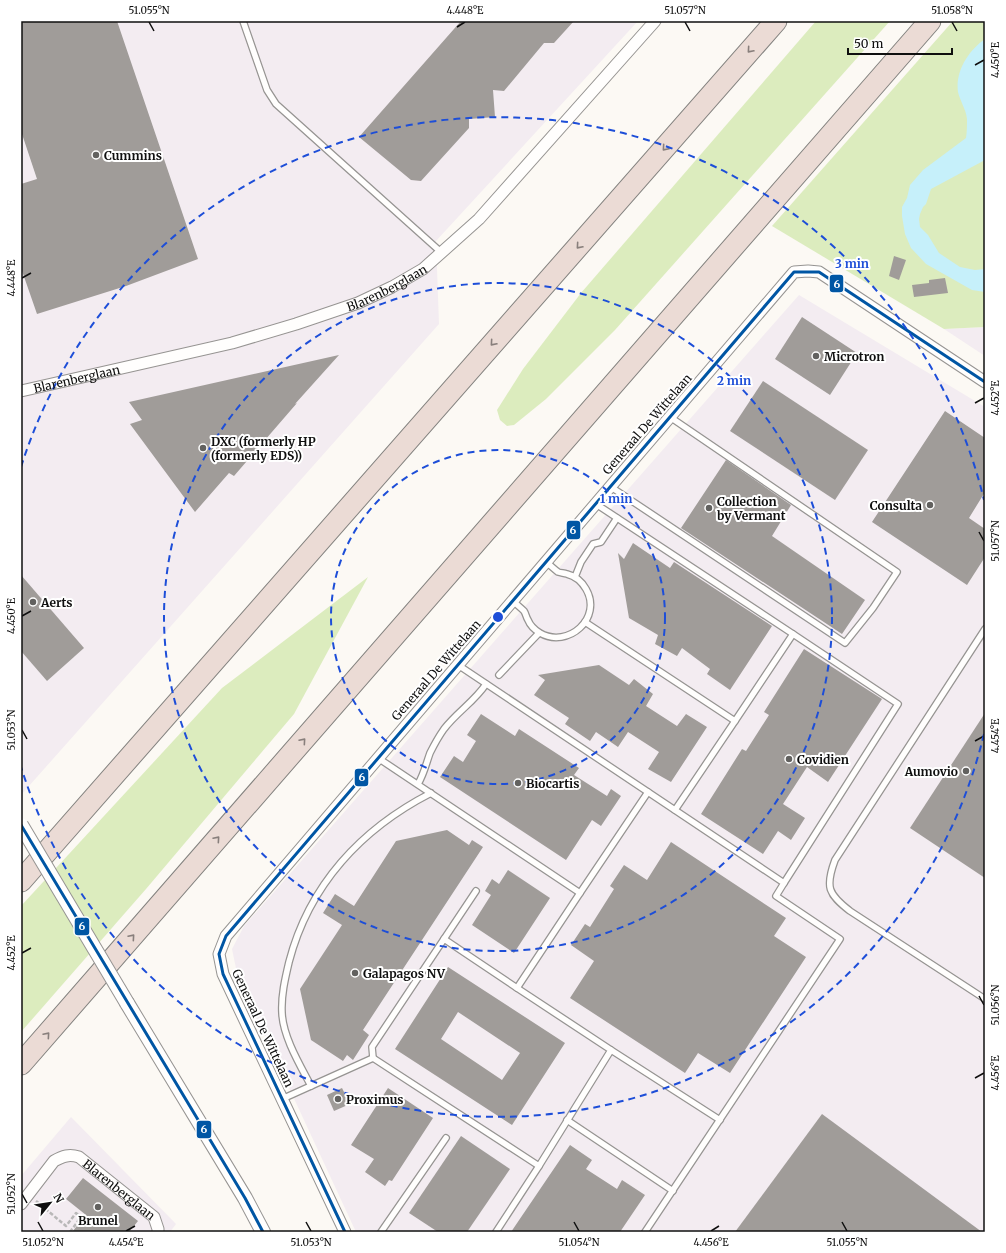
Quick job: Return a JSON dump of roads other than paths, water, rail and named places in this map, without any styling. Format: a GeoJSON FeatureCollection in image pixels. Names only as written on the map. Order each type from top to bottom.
{"type":"FeatureCollection","features":[{"type":"Feature","properties":{"kind":"highway"},"geometry":{"type":"LineString","coordinates":[[21,880],[776,21]]}},
{"type":"Feature","properties":{"kind":"highway"},"geometry":{"type":"LineString","coordinates":[[21,1064],[930,21]]}},
{"type":"Feature","properties":{"kind":"street","name":"Blarenberglaan"},"geometry":{"type":"LineString","coordinates":[[21,392],[232,343],[296,324],[358,303],[392,288],[423,269],[479,219],[655,21]]}},
{"type":"Feature","properties":{"kind":"street","name":"Generaal De Wittelaan"},"geometry":{"type":"LineString","coordinates":[[345,1232],[223,974],[219,954],[226,936],[794,272],[819,272],[985,382]]}},
{"type":"Feature","properties":{"kind":"street"},"geometry":{"type":"LineString","coordinates":[[21,825],[245,1198],[263,1232]]}},
{"type":"Feature","properties":{"kind":"street","name":"Blarenberglaan"},"geometry":{"type":"LineString","coordinates":[[21,1204],[54,1161],[62,1157],[72,1155],[79,1156],[154,1217],[158,1232]]}},
{"type":"Feature","properties":{"kind":"lane"},"geometry":{"type":"LineString","coordinates":[[243,21],[267,90],[276,104],[442,253]]}},
{"type":"Feature","properties":{"kind":"lane"},"geometry":{"type":"LineString","coordinates":[[611,487],[846,643],[873,608],[897,572],[670,417]]}},
{"type":"Feature","properties":{"kind":"lane"},"geometry":{"type":"LineString","coordinates":[[596,504],[898,704],[776,896],[840,939],[645,1232]]}},
{"type":"Feature","properties":{"kind":"lane"},"geometry":{"type":"LineString","coordinates":[[575,578],[582,562],[593,544],[601,542],[617,518]]}},
{"type":"Feature","properties":{"kind":"lane"},"geometry":{"type":"LineString","coordinates":[[512,601],[525,612],[528,620],[539,633],[556,638],[573,634],[580,629],[585,622],[590,606],[586,590],[575,578],[559,572],[546,562]]}},
{"type":"Feature","properties":{"kind":"lane"},"geometry":{"type":"LineString","coordinates":[[585,622],[735,721]]}},
{"type":"Feature","properties":{"kind":"lane"},"geometry":{"type":"LineString","coordinates":[[985,629],[835,860],[830,873],[829,888],[836,900],[850,912],[985,999]]}},
{"type":"Feature","properties":{"kind":"lane"},"geometry":{"type":"LineString","coordinates":[[499,675],[539,633]]}},
{"type":"Feature","properties":{"kind":"lane"},"geometry":{"type":"LineString","coordinates":[[675,810],[793,634]]}},
{"type":"Feature","properties":{"kind":"lane"},"geometry":{"type":"LineString","coordinates":[[458,665],[784,883]]}},
{"type":"Feature","properties":{"kind":"lane"},"geometry":{"type":"LineString","coordinates":[[418,784],[423,776],[430,753],[444,729],[461,710],[481,693],[486,684]]}},
{"type":"Feature","properties":{"kind":"lane"},"geometry":{"type":"LineString","coordinates":[[378,758],[580,893]]}},
{"type":"Feature","properties":{"kind":"lane"},"geometry":{"type":"LineString","coordinates":[[517,988],[648,792]]}},
{"type":"Feature","properties":{"kind":"lane"},"geometry":{"type":"LineString","coordinates":[[311,1086],[298,1062],[286,1034],[282,1014],[282,993],[286,973],[298,933],[316,896],[328,878],[352,849],[392,815],[431,793]]}},
{"type":"Feature","properties":{"kind":"lane"},"geometry":{"type":"LineString","coordinates":[[373,1058],[372,1047],[476,891]]}},
{"type":"Feature","properties":{"kind":"lane"},"geometry":{"type":"LineString","coordinates":[[444,939],[611,1050],[720,1120]]}},
{"type":"Feature","properties":{"kind":"lane"},"geometry":{"type":"LineString","coordinates":[[496,1232],[611,1050]]}},
{"type":"Feature","properties":{"kind":"lane"},"geometry":{"type":"LineString","coordinates":[[281,1099],[373,1058]]}},
{"type":"Feature","properties":{"kind":"lane"},"geometry":{"type":"LineString","coordinates":[[373,1058],[539,1166]]}},
{"type":"Feature","properties":{"kind":"lane"},"geometry":{"type":"LineString","coordinates":[[567,1120],[673,1191]]}},
{"type":"Feature","properties":{"kind":"lane"},"geometry":{"type":"LineString","coordinates":[[381,1232],[446,1138]]}},
{"type":"Feature","properties":{"kind":"water"},"geometry":{"type":"Polygon","coordinates":[[[985,39],[985,160],[931,189],[919,219],[920,227],[928,235],[939,253],[960,267],[975,270],[985,269],[985,292],[972,290],[926,264],[911,248],[905,234],[902,207],[907,198],[910,185],[923,170],[966,138],[967,119],[958,92],[959,76],[964,62],[974,49],[985,39]]]}},
{"type":"Feature","properties":{"kind":"place","name":"Cummins"},"geometry":{"type":"Point","coordinates":[96,155]}},
{"type":"Feature","properties":{"kind":"place","name":"Microtron"},"geometry":{"type":"Point","coordinates":[816,356]}},
{"type":"Feature","properties":{"kind":"place","name":"DXC (formerly HP (formerly EDS))"},"geometry":{"type":"Point","coordinates":[203,448]}},
{"type":"Feature","properties":{"kind":"place","name":"Consulta"},"geometry":{"type":"Point","coordinates":[930,505]}},
{"type":"Feature","properties":{"kind":"place","name":"Collection by Vermant"},"geometry":{"type":"Point","coordinates":[709,508]}},
{"type":"Feature","properties":{"kind":"place","name":"Aerts"},"geometry":{"type":"Point","coordinates":[33,602]}},
{"type":"Feature","properties":{"kind":"place","name":"Covidien"},"geometry":{"type":"Point","coordinates":[789,759]}},
{"type":"Feature","properties":{"kind":"place","name":"Aumovio"},"geometry":{"type":"Point","coordinates":[966,771]}},
{"type":"Feature","properties":{"kind":"place","name":"Biocartis"},"geometry":{"type":"Point","coordinates":[518,783]}},
{"type":"Feature","properties":{"kind":"place","name":"Galapagos NV"},"geometry":{"type":"Point","coordinates":[355,973]}},
{"type":"Feature","properties":{"kind":"place","name":"Proximus"},"geometry":{"type":"Point","coordinates":[338,1099]}},
{"type":"Feature","properties":{"kind":"place","name":"Brunel"},"geometry":{"type":"Point","coordinates":[98,1207]}}]}
